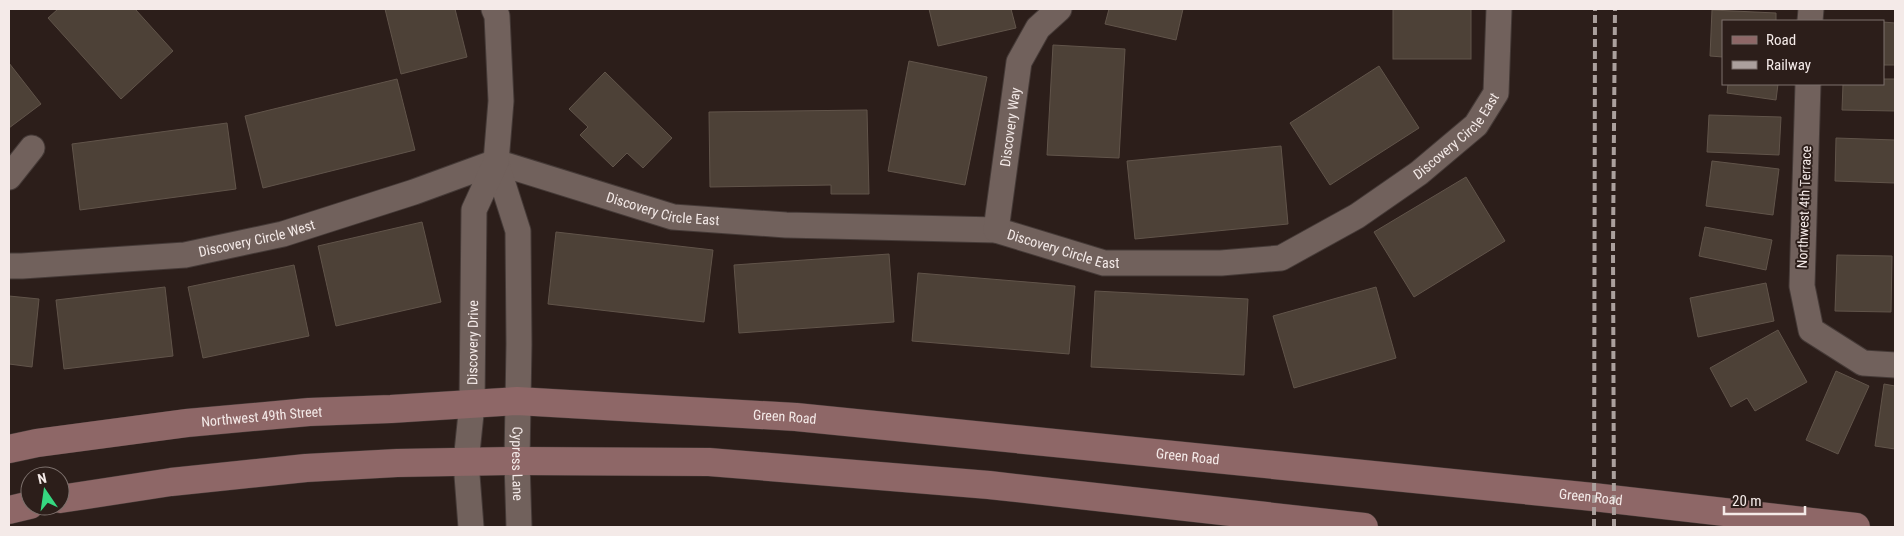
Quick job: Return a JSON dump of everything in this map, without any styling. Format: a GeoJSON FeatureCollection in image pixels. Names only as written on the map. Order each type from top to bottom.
{"type":"FeatureCollection","features":[{"type":"Feature","properties":{"kind":"main road","name":"Northwest 49th Street"},"geometry":{"type":"LineString","coordinates":[[9,449],[37,443],[187,423],[309,412],[517,401]]}},
{"type":"Feature","properties":{"kind":"main road","name":"Green Road"},"geometry":{"type":"LineString","coordinates":[[517,401],[806,418],[1593,498],[1856,527]]}},
{"type":"Feature","properties":{"kind":"main road"},"geometry":{"type":"LineString","coordinates":[[70,497],[171,482],[306,468],[397,463],[516,461],[709,462],[989,485],[1364,527]]}},
{"type":"Feature","properties":{"kind":"street","name":"Discovery Drive"},"geometry":{"type":"LineString","coordinates":[[471,527],[466,462],[472,404],[474,210],[496,162],[501,102],[497,16],[494,9]]}},
{"type":"Feature","properties":{"kind":"street","name":"Discovery Way"},"geometry":{"type":"LineString","coordinates":[[996,230],[1019,62],[1035,18],[1059,9]]}},
{"type":"Feature","properties":{"kind":"street","name":"Discovery Circle East"},"geometry":{"type":"LineString","coordinates":[[496,162],[673,217],[786,225],[996,230],[1104,263],[1221,263],[1281,258],[1364,211],[1419,173],[1476,125],[1496,94],[1499,9]]}},
{"type":"Feature","properties":{"kind":"street","name":"Northwest 4th Terrace"},"geometry":{"type":"LineString","coordinates":[[1808,85],[1802,286],[1811,330],[1863,363],[1895,365]]}},
{"type":"Feature","properties":{"kind":"street"},"geometry":{"type":"LineString","coordinates":[[9,177],[32,148]]}},
{"type":"Feature","properties":{"kind":"street","name":"Discovery Drive"},"geometry":{"type":"LineString","coordinates":[[496,162],[518,231],[519,344],[517,401]]}},
{"type":"Feature","properties":{"kind":"street","name":"Discovery Circle West"},"geometry":{"type":"LineString","coordinates":[[9,266],[185,255],[283,234],[414,192],[496,162]]}},
{"type":"Feature","properties":{"kind":"street","name":"Cypress Lane"},"geometry":{"type":"LineString","coordinates":[[517,401],[516,461],[519,527]]}},
{"type":"Feature","properties":{"kind":"building"},"geometry":{"type":"Polygon","coordinates":[[[58,9],[135,9],[173,51],[121,99],[48,18],[58,9]]]}},
{"type":"Feature","properties":{"kind":"building"},"geometry":{"type":"Polygon","coordinates":[[[385,9],[455,9],[467,57],[401,74],[385,9]]]}},
{"type":"Feature","properties":{"kind":"building"},"geometry":{"type":"Polygon","coordinates":[[[929,9],[1011,9],[1016,28],[938,46],[929,9]]]}},
{"type":"Feature","properties":{"kind":"building"},"geometry":{"type":"Polygon","coordinates":[[[1109,9],[1183,9],[1176,40],[1105,24],[1109,9]]]}},
{"type":"Feature","properties":{"kind":"building"},"geometry":{"type":"Polygon","coordinates":[[[1393,9],[1471,9],[1471,59],[1393,59],[1393,9]]]}},
{"type":"Feature","properties":{"kind":"building"},"geometry":{"type":"Polygon","coordinates":[[[1712,10],[1776,13],[1776,20],[1722,20],[1722,57],[1710,56],[1712,10]]]}},
{"type":"Feature","properties":{"kind":"building"},"geometry":{"type":"Polygon","coordinates":[[[1884,22],[1895,23],[1895,65],[1884,65],[1884,22]]]}},
{"type":"Feature","properties":{"kind":"building"},"geometry":{"type":"Polygon","coordinates":[[[1053,45],[1125,49],[1119,158],[1047,155],[1053,45]]]}},
{"type":"Feature","properties":{"kind":"building"},"geometry":{"type":"Polygon","coordinates":[[[909,61],[987,77],[965,185],[888,171],[909,61]]]}},
{"type":"Feature","properties":{"kind":"building"},"geometry":{"type":"Polygon","coordinates":[[[9,63],[41,104],[9,128],[9,63]]]}},
{"type":"Feature","properties":{"kind":"building"},"geometry":{"type":"Polygon","coordinates":[[[1379,66],[1419,128],[1330,185],[1290,123],[1379,66]]]}},
{"type":"Feature","properties":{"kind":"building"},"geometry":{"type":"Polygon","coordinates":[[[605,72],[672,138],[643,168],[627,153],[613,167],[580,135],[588,127],[569,109],[605,72]]]}},
{"type":"Feature","properties":{"kind":"building"},"geometry":{"type":"Polygon","coordinates":[[[397,79],[415,150],[263,188],[245,116],[397,79]]]}},
{"type":"Feature","properties":{"kind":"building"},"geometry":{"type":"Polygon","coordinates":[[[1884,79],[1895,79],[1895,111],[1842,110],[1843,85],[1884,85],[1884,79]]]}},
{"type":"Feature","properties":{"kind":"building"},"geometry":{"type":"Polygon","coordinates":[[[1728,85],[1778,85],[1776,100],[1727,93],[1728,85]]]}},
{"type":"Feature","properties":{"kind":"building"},"geometry":{"type":"Polygon","coordinates":[[[867,110],[869,194],[831,194],[831,185],[710,187],[709,112],[867,110]]]}},
{"type":"Feature","properties":{"kind":"building"},"geometry":{"type":"Polygon","coordinates":[[[1709,115],[1781,117],[1779,155],[1707,152],[1709,115]]]}},
{"type":"Feature","properties":{"kind":"building"},"geometry":{"type":"Polygon","coordinates":[[[227,123],[236,189],[80,210],[72,144],[227,123]]]}},
{"type":"Feature","properties":{"kind":"building"},"geometry":{"type":"Polygon","coordinates":[[[1836,138],[1895,140],[1895,183],[1835,181],[1836,138]]]}},
{"type":"Feature","properties":{"kind":"building"},"geometry":{"type":"Polygon","coordinates":[[[1281,146],[1288,224],[1135,239],[1127,161],[1281,146]]]}},
{"type":"Feature","properties":{"kind":"building"},"geometry":{"type":"Polygon","coordinates":[[[1712,161],[1779,169],[1773,215],[1706,206],[1712,161]]]}},
{"type":"Feature","properties":{"kind":"building"},"geometry":{"type":"Polygon","coordinates":[[[1466,177],[1505,241],[1414,297],[1374,232],[1466,177]]]}},
{"type":"Feature","properties":{"kind":"building"},"geometry":{"type":"Polygon","coordinates":[[[422,222],[441,302],[336,326],[318,246],[422,222]]]}},
{"type":"Feature","properties":{"kind":"building"},"geometry":{"type":"Polygon","coordinates":[[[1705,227],[1772,240],[1766,270],[1699,256],[1705,227]]]}},
{"type":"Feature","properties":{"kind":"building"},"geometry":{"type":"Polygon","coordinates":[[[556,232],[713,250],[704,322],[548,304],[556,232]]]}},
{"type":"Feature","properties":{"kind":"building"},"geometry":{"type":"Polygon","coordinates":[[[889,254],[894,322],[739,333],[734,265],[889,254]]]}},
{"type":"Feature","properties":{"kind":"building"},"geometry":{"type":"Polygon","coordinates":[[[1837,255],[1892,256],[1891,312],[1835,311],[1837,255]]]}},
{"type":"Feature","properties":{"kind":"building"},"geometry":{"type":"Polygon","coordinates":[[[294,265],[309,336],[203,358],[188,287],[294,265]]]}},
{"type":"Feature","properties":{"kind":"building"},"geometry":{"type":"Polygon","coordinates":[[[918,273],[1075,286],[1069,354],[912,341],[918,273]]]}},
{"type":"Feature","properties":{"kind":"building"},"geometry":{"type":"Polygon","coordinates":[[[1766,283],[1774,321],[1698,337],[1690,298],[1766,283]]]}},
{"type":"Feature","properties":{"kind":"building"},"geometry":{"type":"Polygon","coordinates":[[[165,287],[173,356],[64,369],[56,300],[165,287]]]}},
{"type":"Feature","properties":{"kind":"building"},"geometry":{"type":"Polygon","coordinates":[[[1376,287],[1396,358],[1294,388],[1273,316],[1376,287]]]}},
{"type":"Feature","properties":{"kind":"building"},"geometry":{"type":"Polygon","coordinates":[[[1095,291],[1248,299],[1244,375],[1091,367],[1095,291]]]}},
{"type":"Feature","properties":{"kind":"building"},"geometry":{"type":"Polygon","coordinates":[[[9,296],[39,299],[32,367],[9,364],[9,296]]]}},
{"type":"Feature","properties":{"kind":"building"},"geometry":{"type":"Polygon","coordinates":[[[1778,330],[1807,382],[1755,411],[1747,398],[1731,407],[1710,368],[1778,330]]]}},
{"type":"Feature","properties":{"kind":"building"},"geometry":{"type":"Polygon","coordinates":[[[1836,371],[1869,386],[1838,454],[1806,440],[1836,371]]]}},
{"type":"Feature","properties":{"kind":"building"},"geometry":{"type":"Polygon","coordinates":[[[1884,384],[1895,386],[1895,449],[1875,446],[1884,384]]]}},
{"type":"Feature","properties":{"kind":"railway"},"geometry":{"type":"LineString","coordinates":[[1594,527],[1595,9]]}},
{"type":"Feature","properties":{"kind":"railway"},"geometry":{"type":"LineString","coordinates":[[1614,527],[1613,246],[1615,9]]}}]}
